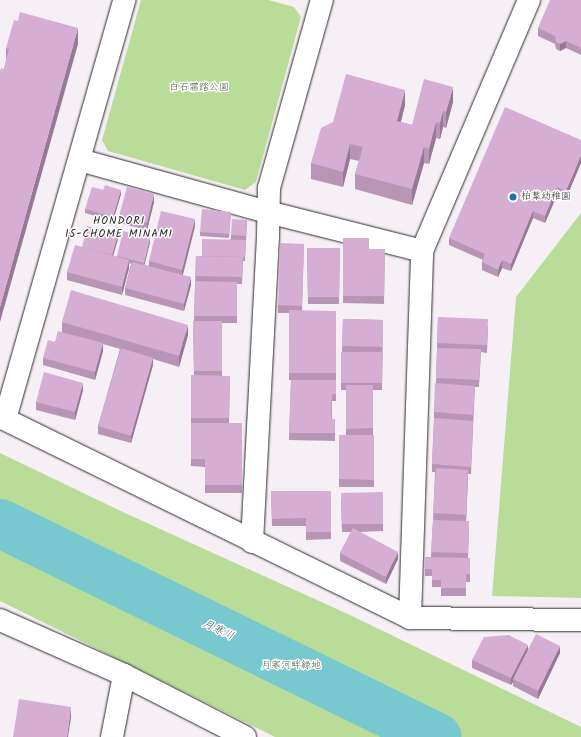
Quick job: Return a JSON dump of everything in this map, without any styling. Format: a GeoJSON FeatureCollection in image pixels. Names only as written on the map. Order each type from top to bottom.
{"type":"FeatureCollection","features":[{"type":"Feature","properties":{"kind":"street"},"geometry":{"type":"LineString","coordinates":[[124,0],[80,160],[2,418],[252,542],[410,618],[581,620]]}},
{"type":"Feature","properties":{"kind":"street"},"geometry":{"type":"LineString","coordinates":[[252,542],[269,188],[322,0]]}},
{"type":"Feature","properties":{"kind":"street"},"geometry":{"type":"LineString","coordinates":[[410,618],[422,252],[529,0]]}},
{"type":"Feature","properties":{"kind":"street"},"geometry":{"type":"LineString","coordinates":[[80,160],[268,212],[422,252]]}},
{"type":"Feature","properties":{"kind":"street"},"geometry":{"type":"LineString","coordinates":[[0,620],[124,675],[245,737]]}},
{"type":"Feature","properties":{"kind":"street"},"geometry":{"type":"LineString","coordinates":[[112,737],[124,675]]}},
{"type":"Feature","properties":{"kind":"green space","name":"白石霜踏公園"},"geometry":{"type":"Polygon","coordinates":[[[141,0],[268,0],[294,7],[301,17],[256,182],[245,190],[108,151],[102,140],[141,0]]]}},
{"type":"Feature","properties":{"kind":"green space"},"geometry":{"type":"Polygon","coordinates":[[[581,213],[581,598],[492,596],[516,297],[581,213]]]}},
{"type":"Feature","properties":{"kind":"green space","name":"月寒河畔緑地"},"geometry":{"type":"Polygon","coordinates":[[[0,453],[125,513],[350,615],[581,727],[581,737],[275,737],[0,601],[0,453]]]}},
{"type":"Feature","properties":{"kind":"building"},"geometry":{"type":"Polygon","coordinates":[[[550,0],[581,0],[581,48],[566,41],[560,44],[556,42],[555,36],[538,28],[550,0]]]}},
{"type":"Feature","properties":{"kind":"building"},"geometry":{"type":"Polygon","coordinates":[[[20,12],[78,28],[0,307],[0,71],[1,68],[4,69],[9,49],[6,48],[14,20],[18,21],[20,12]]]}},
{"type":"Feature","properties":{"kind":"building"},"geometry":{"type":"Polygon","coordinates":[[[346,74],[405,90],[397,121],[412,125],[424,79],[453,87],[446,112],[443,111],[440,123],[436,122],[429,149],[424,147],[412,189],[355,174],[363,147],[350,144],[343,172],[311,163],[321,128],[333,122],[346,74]]]}},
{"type":"Feature","properties":{"kind":"building","name":"柏葉幼稚園"},"geometry":{"type":"Polygon","coordinates":[[[505,107],[581,140],[581,155],[566,191],[557,187],[545,216],[533,211],[511,264],[502,260],[498,270],[482,262],[485,254],[449,238],[505,107]]]}},
{"type":"Feature","properties":{"kind":"building"},"geometry":{"type":"Polygon","coordinates":[[[105,185],[121,190],[113,217],[85,209],[92,187],[103,190],[105,185]]]}},
{"type":"Feature","properties":{"kind":"building"},"geometry":{"type":"Polygon","coordinates":[[[127,187],[154,194],[147,223],[119,216],[127,187]]]}},
{"type":"Feature","properties":{"kind":"building"},"geometry":{"type":"Polygon","coordinates":[[[202,209],[231,212],[229,234],[200,232],[202,209]]]}},
{"type":"Feature","properties":{"kind":"building"},"geometry":{"type":"Polygon","coordinates":[[[161,211],[195,219],[182,270],[149,261],[161,211]]]}},
{"type":"Feature","properties":{"kind":"building"},"geometry":{"type":"Polygon","coordinates":[[[232,219],[247,220],[246,236],[231,235],[232,219]]]}},
{"type":"Feature","properties":{"kind":"building"},"geometry":{"type":"Polygon","coordinates":[[[87,226],[118,235],[112,255],[82,247],[87,226]]]}},
{"type":"Feature","properties":{"kind":"building"},"geometry":{"type":"Polygon","coordinates":[[[123,231],[150,238],[144,263],[117,256],[123,231]]]}},
{"type":"Feature","properties":{"kind":"building"},"geometry":{"type":"Polygon","coordinates":[[[343,238],[369,238],[369,249],[385,249],[384,296],[343,296],[343,238]]]}},
{"type":"Feature","properties":{"kind":"building"},"geometry":{"type":"Polygon","coordinates":[[[202,239],[246,240],[245,257],[202,256],[202,239]]]}},
{"type":"Feature","properties":{"kind":"building"},"geometry":{"type":"Polygon","coordinates":[[[280,243],[304,244],[302,306],[278,305],[280,243]]]}},
{"type":"Feature","properties":{"kind":"building"},"geometry":{"type":"Polygon","coordinates":[[[75,245],[129,260],[122,287],[67,272],[75,245]]]}},
{"type":"Feature","properties":{"kind":"building"},"geometry":{"type":"Polygon","coordinates":[[[307,248],[340,248],[339,297],[308,297],[307,248]]]}},
{"type":"Feature","properties":{"kind":"building"},"geometry":{"type":"Polygon","coordinates":[[[196,256],[243,257],[242,277],[195,276],[196,256]]]}},
{"type":"Feature","properties":{"kind":"building"},"geometry":{"type":"Polygon","coordinates":[[[132,262],[191,277],[184,304],[125,288],[132,262]]]}},
{"type":"Feature","properties":{"kind":"building"},"geometry":{"type":"Polygon","coordinates":[[[195,281],[237,282],[237,316],[194,316],[195,281]]]}},
{"type":"Feature","properties":{"kind":"building"},"geometry":{"type":"Polygon","coordinates":[[[71,290],[188,325],[179,356],[62,322],[71,290]]]}},
{"type":"Feature","properties":{"kind":"building"},"geometry":{"type":"Polygon","coordinates":[[[289,310],[336,311],[336,373],[289,373],[289,310]]]}},
{"type":"Feature","properties":{"kind":"building"},"geometry":{"type":"Polygon","coordinates":[[[438,317],[488,319],[487,345],[437,343],[438,317]]]}},
{"type":"Feature","properties":{"kind":"building"},"geometry":{"type":"Polygon","coordinates":[[[343,319],[383,320],[383,347],[342,346],[343,319]]]}},
{"type":"Feature","properties":{"kind":"building"},"geometry":{"type":"Polygon","coordinates":[[[193,321],[222,321],[222,371],[194,371],[193,321]]]}},
{"type":"Feature","properties":{"kind":"building"},"geometry":{"type":"Polygon","coordinates":[[[58,331],[103,343],[95,372],[43,358],[48,340],[55,342],[58,331]]]}},
{"type":"Feature","properties":{"kind":"building"},"geometry":{"type":"Polygon","coordinates":[[[121,348],[153,358],[131,436],[98,426],[121,348]]]}},
{"type":"Feature","properties":{"kind":"building"},"geometry":{"type":"Polygon","coordinates":[[[437,348],[481,349],[479,380],[436,378],[437,348]]]}},
{"type":"Feature","properties":{"kind":"building"},"geometry":{"type":"Polygon","coordinates":[[[341,352],[383,352],[382,383],[341,383],[341,352]]]}},
{"type":"Feature","properties":{"kind":"building"},"geometry":{"type":"Polygon","coordinates":[[[44,372],[83,383],[75,412],[36,402],[44,372]]]}},
{"type":"Feature","properties":{"kind":"building"},"geometry":{"type":"Polygon","coordinates":[[[191,375],[230,376],[229,418],[191,418],[191,375]]]}},
{"type":"Feature","properties":{"kind":"building"},"geometry":{"type":"Polygon","coordinates":[[[291,380],[336,380],[336,394],[332,394],[331,419],[335,419],[335,433],[289,433],[291,380]]]}},
{"type":"Feature","properties":{"kind":"building"},"geometry":{"type":"Polygon","coordinates":[[[435,383],[475,386],[473,415],[434,412],[435,383]]]}},
{"type":"Feature","properties":{"kind":"building"},"geometry":{"type":"Polygon","coordinates":[[[346,385],[373,385],[373,428],[346,429],[346,385]]]}},
{"type":"Feature","properties":{"kind":"building"},"geometry":{"type":"Polygon","coordinates":[[[434,418],[473,421],[471,467],[432,464],[434,418]]]}},
{"type":"Feature","properties":{"kind":"building"},"geometry":{"type":"Polygon","coordinates":[[[191,423],[242,423],[242,485],[205,485],[205,459],[191,459],[191,423]]]}},
{"type":"Feature","properties":{"kind":"building"},"geometry":{"type":"Polygon","coordinates":[[[339,435],[374,435],[374,480],[339,479],[339,435]]]}},
{"type":"Feature","properties":{"kind":"building"},"geometry":{"type":"Polygon","coordinates":[[[436,468],[468,470],[466,515],[433,513],[436,468]]]}},
{"type":"Feature","properties":{"kind":"building"},"geometry":{"type":"Polygon","coordinates":[[[271,491],[331,491],[331,532],[306,532],[306,518],[272,519],[271,491]]]}},
{"type":"Feature","properties":{"kind":"building"},"geometry":{"type":"Polygon","coordinates":[[[383,492],[383,524],[342,524],[341,493],[383,492]]]}},
{"type":"Feature","properties":{"kind":"building"},"geometry":{"type":"Polygon","coordinates":[[[433,520],[469,521],[468,553],[431,552],[433,520]]]}},
{"type":"Feature","properties":{"kind":"building"},"geometry":{"type":"Polygon","coordinates":[[[353,528],[398,552],[386,577],[340,553],[353,528]]]}},
{"type":"Feature","properties":{"kind":"building"},"geometry":{"type":"Polygon","coordinates":[[[425,557],[470,558],[470,574],[466,574],[466,588],[441,588],[441,580],[432,580],[432,569],[425,569],[425,557]]]}},
{"type":"Feature","properties":{"kind":"building"},"geometry":{"type":"Polygon","coordinates":[[[536,634],[560,646],[538,691],[513,679],[536,634]]]}},
{"type":"Feature","properties":{"kind":"building"},"geometry":{"type":"Polygon","coordinates":[[[509,635],[528,645],[511,678],[472,660],[484,637],[509,635]]]}},
{"type":"Feature","properties":{"kind":"building"},"geometry":{"type":"Polygon","coordinates":[[[19,699],[71,707],[67,737],[13,737],[19,699]]]}},
{"type":"Feature","properties":{"kind":"waterway","name":"月寒川"},"geometry":{"type":"LineString","coordinates":[[0,523],[436,737]]}},
{"type":"Feature","properties":{"kind":"place","name":"柏葉幼稚園"},"geometry":{"type":"Point","coordinates":[513,197]}},
{"type":"Feature","properties":{"kind":"district","name":"HONDORI 15-CHOME MINAMI"},"geometry":{"type":"Point","coordinates":[119,228]}}]}
